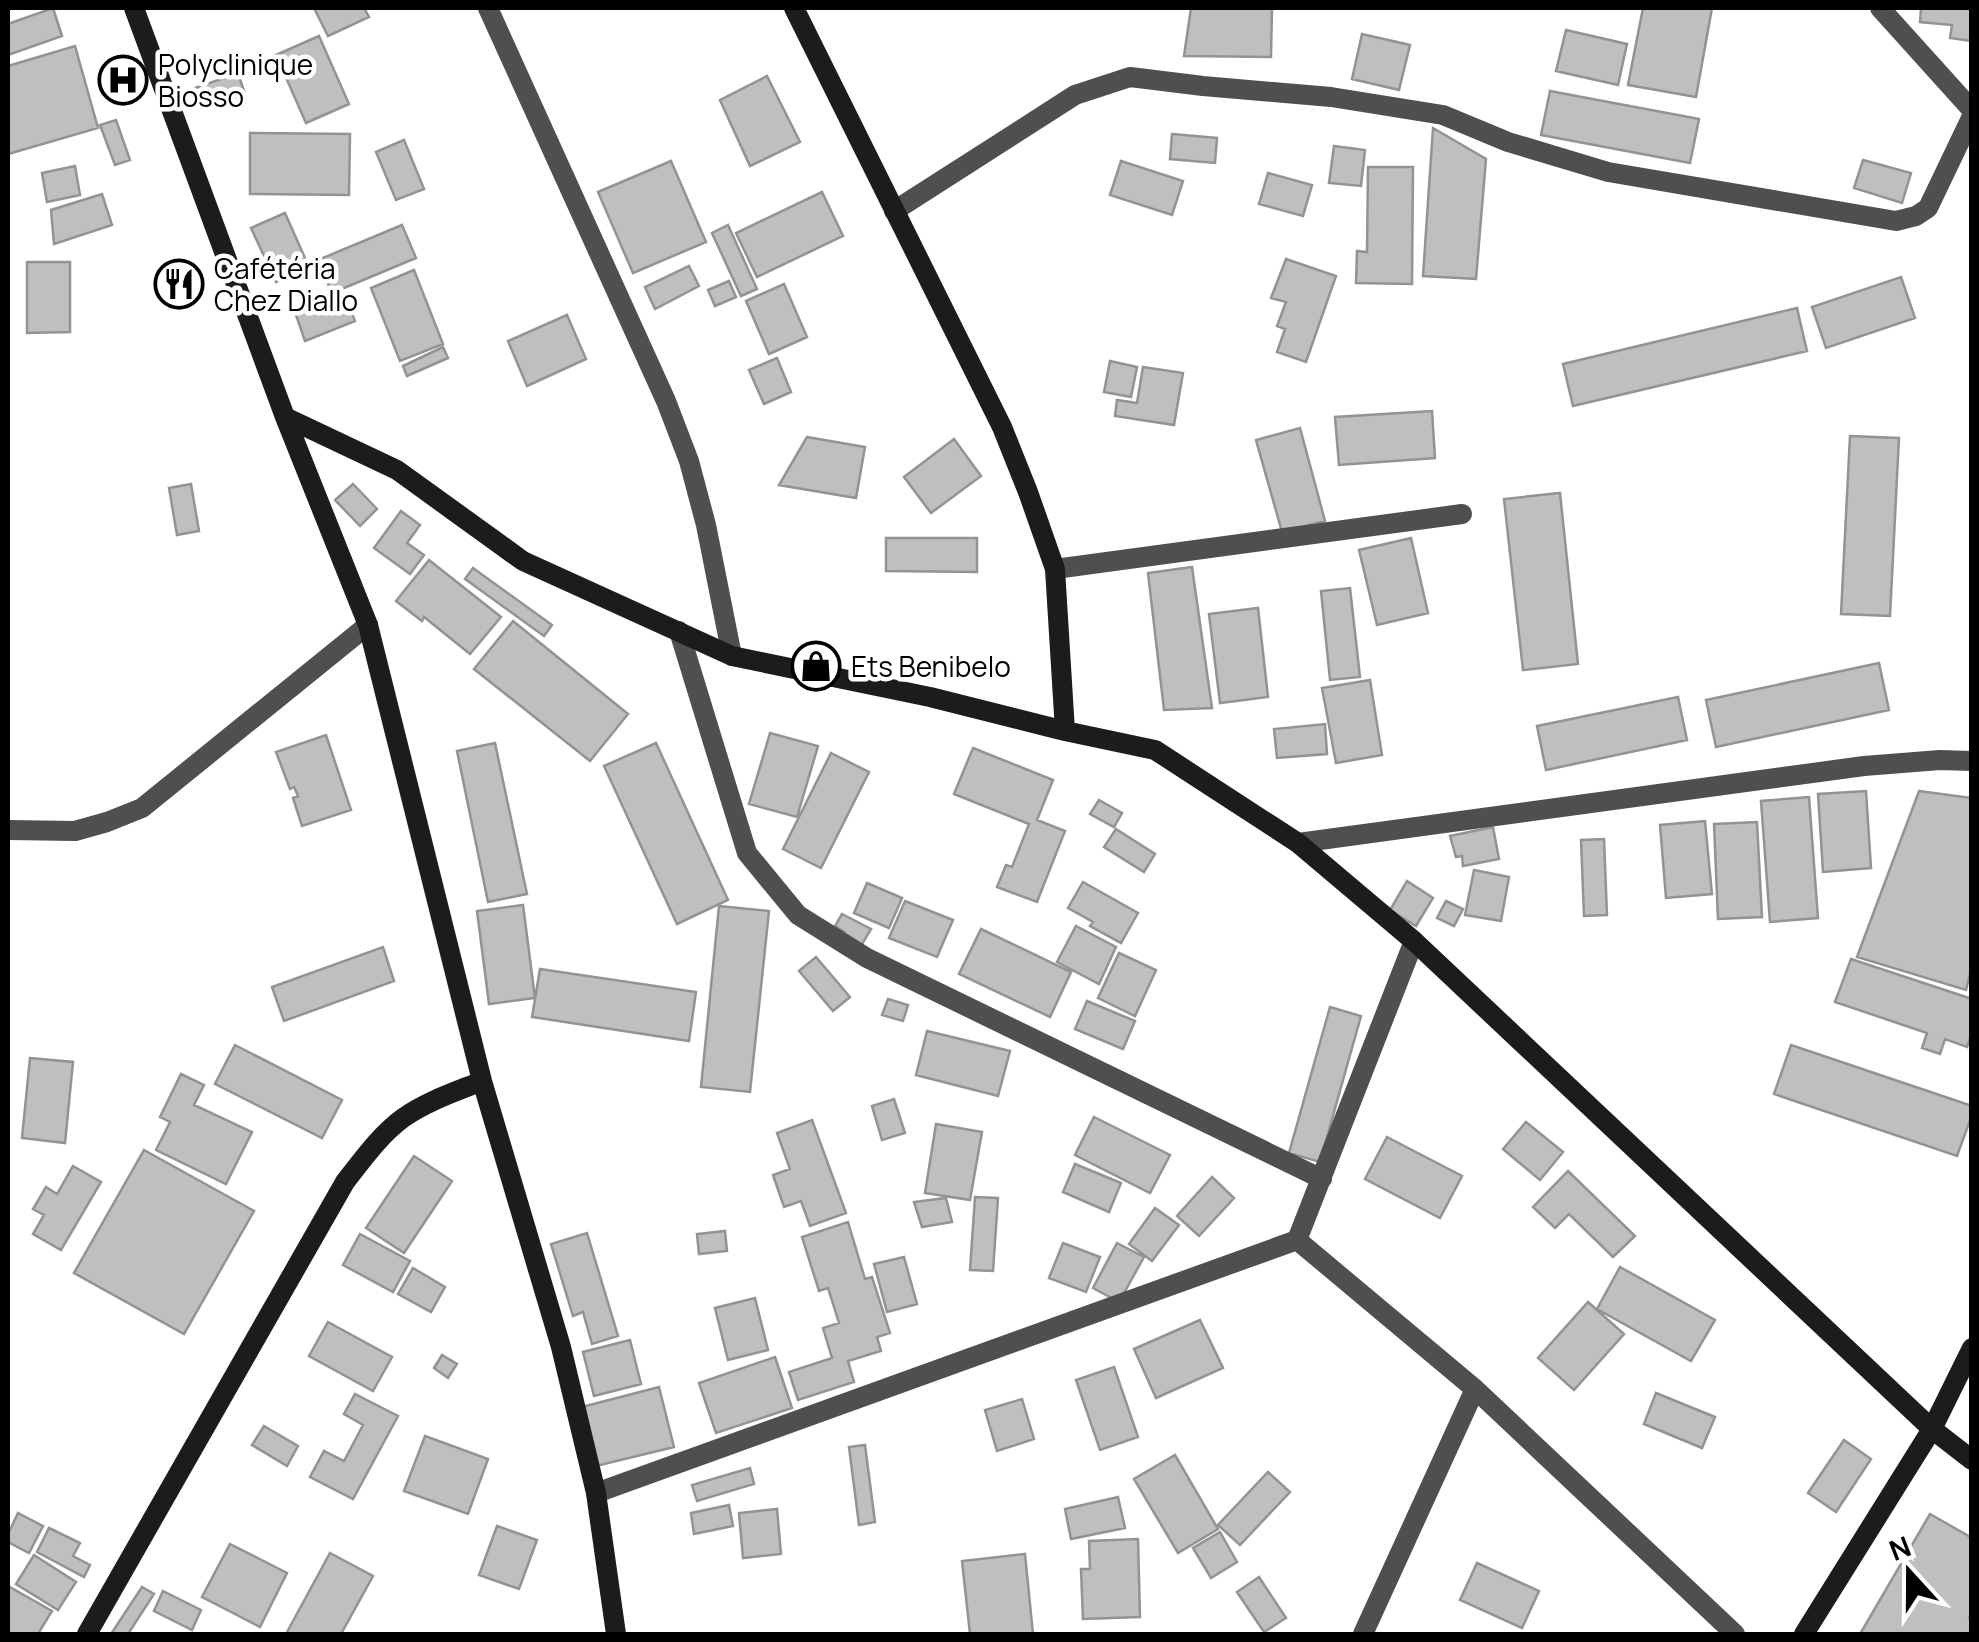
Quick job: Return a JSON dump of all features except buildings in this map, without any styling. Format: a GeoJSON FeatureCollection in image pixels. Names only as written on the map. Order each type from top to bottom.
{"type":"FeatureCollection","features":[{"type":"Feature","properties":{"kind":"main road"},"geometry":{"type":"LineString","coordinates":[[134,8],[285,417],[368,625],[482,1081],[562,1347],[596,1493],[616,1634]]}},
{"type":"Feature","properties":{"kind":"main road"},"geometry":{"type":"LineString","coordinates":[[794,8],[1002,427],[1028,492],[1054,569],[1065,731]]}},
{"type":"Feature","properties":{"kind":"main road"},"geometry":{"type":"LineString","coordinates":[[285,417],[397,470],[523,561],[732,656],[1155,750],[1298,843],[1414,940],[1932,1428],[1972,1460]]}},
{"type":"Feature","properties":{"kind":"main road"},"geometry":{"type":"LineString","coordinates":[[87,1634],[345,1182],[369,1150],[403,1118],[482,1081]]}},
{"type":"Feature","properties":{"kind":"main road"},"geometry":{"type":"LineString","coordinates":[[1804,1634],[1932,1428],[1972,1348]]}},
{"type":"Feature","properties":{"kind":"street"},"geometry":{"type":"LineString","coordinates":[[488,8],[666,402],[689,462],[732,656]]}},
{"type":"Feature","properties":{"kind":"street"},"geometry":{"type":"LineString","coordinates":[[894,211],[1075,95],[1130,76],[1331,97],[1443,116],[1508,142],[1608,172],[1896,221],[1928,208],[1972,113],[1880,8]]}},
{"type":"Feature","properties":{"kind":"street"},"geometry":{"type":"LineString","coordinates":[[1054,569],[1462,514]]}},
{"type":"Feature","properties":{"kind":"street"},"geometry":{"type":"LineString","coordinates":[[8,830],[75,831],[142,808],[368,625]]}},
{"type":"Feature","properties":{"kind":"street"},"geometry":{"type":"LineString","coordinates":[[679,631],[748,852],[798,915],[867,958],[1322,1179]]}},
{"type":"Feature","properties":{"kind":"street"},"geometry":{"type":"LineString","coordinates":[[1298,843],[1864,766],[1940,760],[1972,762]]}},
{"type":"Feature","properties":{"kind":"street"},"geometry":{"type":"LineString","coordinates":[[596,1493],[1296,1240],[1414,940]]}},
{"type":"Feature","properties":{"kind":"street"},"geometry":{"type":"LineString","coordinates":[[1296,1240],[1474,1389],[1736,1634]]}},
{"type":"Feature","properties":{"kind":"street"},"geometry":{"type":"LineString","coordinates":[[1363,1634],[1474,1389]]}},
{"type":"Feature","properties":{"kind":"place","name":"Polyclinique Biosso"},"geometry":{"type":"Point","coordinates":[123,80]}},
{"type":"Feature","properties":{"kind":"place","name":"Cafétéria Chez Diallo"},"geometry":{"type":"Point","coordinates":[179,284]}},
{"type":"Feature","properties":{"kind":"place","name":"Ets Benibelo"},"geometry":{"type":"Point","coordinates":[816,666]}}]}
